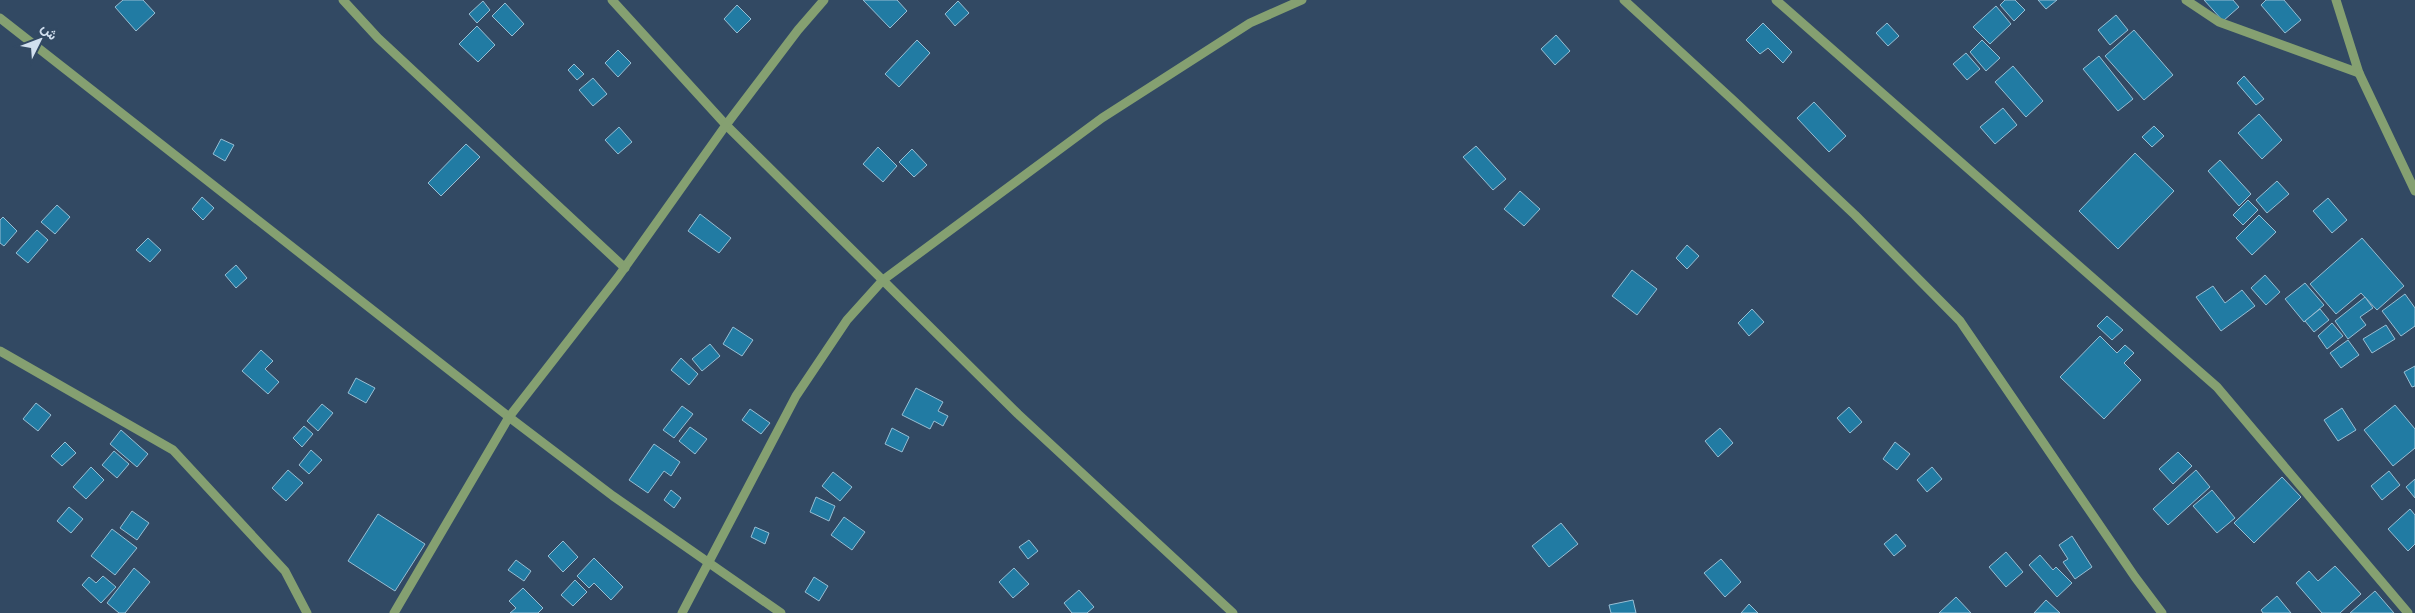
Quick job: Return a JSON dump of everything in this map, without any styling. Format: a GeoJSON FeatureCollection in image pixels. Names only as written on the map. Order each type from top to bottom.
{"type":"FeatureCollection","features":[{"type":"Feature","properties":{"kind":"street"},"geometry":{"type":"LineString","coordinates":[[343,0],[378,38],[624,268]]}},
{"type":"Feature","properties":{"kind":"street"},"geometry":{"type":"LineString","coordinates":[[612,0],[726,125],[1018,414],[1233,613]]}},
{"type":"Feature","properties":{"kind":"street"},"geometry":{"type":"LineString","coordinates":[[394,613],[509,417],[624,268],[726,125],[798,30],[824,0]]}},
{"type":"Feature","properties":{"kind":"street"},"geometry":{"type":"LineString","coordinates":[[682,613],[796,396],[847,320],[883,280],[1102,118],[1250,23],[1302,0]]}},
{"type":"Feature","properties":{"kind":"street"},"geometry":{"type":"LineString","coordinates":[[1624,0],[1798,161],[1960,321],[2134,577],[2162,613]]}},
{"type":"Feature","properties":{"kind":"street"},"geometry":{"type":"LineString","coordinates":[[1776,0],[2218,386],[2408,613]]}},
{"type":"Feature","properties":{"kind":"street"},"geometry":{"type":"LineString","coordinates":[[2186,0],[2219,22],[2359,74]]}},
{"type":"Feature","properties":{"kind":"street"},"geometry":{"type":"LineString","coordinates":[[2336,0],[2359,74],[2415,191]]}},
{"type":"Feature","properties":{"kind":"street"},"geometry":{"type":"LineString","coordinates":[[0,18],[509,417],[613,496],[708,564],[781,613]]}},
{"type":"Feature","properties":{"kind":"street"},"geometry":{"type":"LineString","coordinates":[[0,351],[173,450],[285,571],[307,613]]}},
{"type":"Feature","properties":{"kind":"building"},"geometry":{"type":"Polygon","coordinates":[[[123,0],[143,0],[155,13],[136,31],[115,7],[123,0]]]}},
{"type":"Feature","properties":{"kind":"building"},"geometry":{"type":"Polygon","coordinates":[[[863,0],[897,0],[907,11],[890,28],[863,0]]]}},
{"type":"Feature","properties":{"kind":"building"},"geometry":{"type":"Polygon","coordinates":[[[2005,0],[2015,0],[2025,10],[2014,21],[2000,5],[2005,0]]]}},
{"type":"Feature","properties":{"kind":"building"},"geometry":{"type":"Polygon","coordinates":[[[2038,0],[2057,0],[2046,9],[2038,0]]]}},
{"type":"Feature","properties":{"kind":"building"},"geometry":{"type":"Polygon","coordinates":[[[2204,0],[2233,0],[2239,7],[2223,21],[2204,0]]]}},
{"type":"Feature","properties":{"kind":"building"},"geometry":{"type":"Polygon","coordinates":[[[2266,0],[2284,0],[2301,20],[2285,33],[2261,5],[2266,0]]]}},
{"type":"Feature","properties":{"kind":"building"},"geometry":{"type":"Polygon","coordinates":[[[483,1],[490,10],[477,23],[469,14],[483,1]]]}},
{"type":"Feature","properties":{"kind":"building"},"geometry":{"type":"Polygon","coordinates":[[[958,1],[969,13],[955,26],[945,14],[958,1]]]}},
{"type":"Feature","properties":{"kind":"building"},"geometry":{"type":"Polygon","coordinates":[[[505,3],[524,24],[512,36],[492,16],[505,3]]]}},
{"type":"Feature","properties":{"kind":"building"},"geometry":{"type":"Polygon","coordinates":[[[737,5],[751,19],[737,33],[724,19],[737,5]]]}},
{"type":"Feature","properties":{"kind":"building"},"geometry":{"type":"Polygon","coordinates":[[[1996,6],[2011,24],[1990,44],[1973,27],[1996,6]]]}},
{"type":"Feature","properties":{"kind":"building"},"geometry":{"type":"Polygon","coordinates":[[[2116,15],[2128,30],[2110,45],[2098,30],[2116,15]]]}},
{"type":"Feature","properties":{"kind":"building"},"geometry":{"type":"Polygon","coordinates":[[[1763,23],[1792,52],[1783,63],[1768,48],[1760,54],[1746,40],[1763,23]]]}},
{"type":"Feature","properties":{"kind":"building"},"geometry":{"type":"Polygon","coordinates":[[[1887,23],[1899,36],[1888,46],[1876,33],[1887,23]]]}},
{"type":"Feature","properties":{"kind":"building"},"geometry":{"type":"Polygon","coordinates":[[[477,26],[495,45],[478,62],[459,44],[477,26]]]}},
{"type":"Feature","properties":{"kind":"building"},"geometry":{"type":"Polygon","coordinates":[[[2134,30],[2173,75],[2144,100],[2105,56],[2134,30]]]}},
{"type":"Feature","properties":{"kind":"building"},"geometry":{"type":"Polygon","coordinates":[[[1556,35],[1570,51],[1555,65],[1541,49],[1556,35]]]}},
{"type":"Feature","properties":{"kind":"building"},"geometry":{"type":"Polygon","coordinates":[[[917,40],[930,53],[899,87],[885,74],[917,40]]]}},
{"type":"Feature","properties":{"kind":"building"},"geometry":{"type":"Polygon","coordinates":[[[1982,40],[2000,58],[1986,71],[1970,52],[1982,40]]]}},
{"type":"Feature","properties":{"kind":"building"},"geometry":{"type":"Polygon","coordinates":[[[618,50],[631,63],[618,77],[605,63],[618,50]]]}},
{"type":"Feature","properties":{"kind":"building"},"geometry":{"type":"Polygon","coordinates":[[[1966,53],[1980,69],[1967,80],[1953,64],[1966,53]]]}},
{"type":"Feature","properties":{"kind":"building"},"geometry":{"type":"Polygon","coordinates":[[[2099,56],[2133,99],[2118,111],[2083,69],[2099,56]]]}},
{"type":"Feature","properties":{"kind":"building"},"geometry":{"type":"Polygon","coordinates":[[[574,64],[584,74],[577,80],[568,70],[574,64]]]}},
{"type":"Feature","properties":{"kind":"building"},"geometry":{"type":"Polygon","coordinates":[[[2013,66],[2043,101],[2026,117],[1995,82],[2013,66]]]}},
{"type":"Feature","properties":{"kind":"building"},"geometry":{"type":"Polygon","coordinates":[[[2244,76],[2264,99],[2256,105],[2237,83],[2244,76]]]}},
{"type":"Feature","properties":{"kind":"building"},"geometry":{"type":"Polygon","coordinates":[[[593,78],[607,94],[593,106],[579,90],[593,78]]]}},
{"type":"Feature","properties":{"kind":"building"},"geometry":{"type":"Polygon","coordinates":[[[1814,102],[1846,136],[1829,152],[1797,118],[1814,102]]]}},
{"type":"Feature","properties":{"kind":"building"},"geometry":{"type":"Polygon","coordinates":[[[2003,108],[2017,125],[1995,144],[1980,127],[2003,108]]]}},
{"type":"Feature","properties":{"kind":"building"},"geometry":{"type":"Polygon","coordinates":[[[2259,114],[2282,140],[2262,159],[2238,133],[2259,114]]]}},
{"type":"Feature","properties":{"kind":"building"},"geometry":{"type":"Polygon","coordinates":[[[2154,126],[2164,136],[2152,147],[2142,137],[2154,126]]]}},
{"type":"Feature","properties":{"kind":"building"},"geometry":{"type":"Polygon","coordinates":[[[619,127],[632,142],[618,154],[605,140],[619,127]]]}},
{"type":"Feature","properties":{"kind":"building"},"geometry":{"type":"Polygon","coordinates":[[[221,139],[234,145],[225,161],[213,154],[221,139]]]}},
{"type":"Feature","properties":{"kind":"building"},"geometry":{"type":"Polygon","coordinates":[[[466,144],[480,157],[441,196],[428,183],[466,144]]]}},
{"type":"Feature","properties":{"kind":"building"},"geometry":{"type":"Polygon","coordinates":[[[1476,146],[1506,179],[1493,190],[1463,157],[1476,146]]]}},
{"type":"Feature","properties":{"kind":"building"},"geometry":{"type":"Polygon","coordinates":[[[878,147],[897,166],[883,182],[863,164],[878,147]]]}},
{"type":"Feature","properties":{"kind":"building"},"geometry":{"type":"Polygon","coordinates":[[[912,149],[927,165],[914,177],[899,162],[912,149]]]}},
{"type":"Feature","properties":{"kind":"building"},"geometry":{"type":"Polygon","coordinates":[[[2135,153],[2174,191],[2118,249],[2079,211],[2135,153]]]}},
{"type":"Feature","properties":{"kind":"building"},"geometry":{"type":"Polygon","coordinates":[[[2220,160],[2251,194],[2239,206],[2208,171],[2220,160]]]}},
{"type":"Feature","properties":{"kind":"building"},"geometry":{"type":"Polygon","coordinates":[[[2277,181],[2289,194],[2267,213],[2256,200],[2277,181]]]}},
{"type":"Feature","properties":{"kind":"building"},"geometry":{"type":"Polygon","coordinates":[[[1520,191],[1540,209],[1524,226],[1504,209],[1520,191]]]}},
{"type":"Feature","properties":{"kind":"building"},"geometry":{"type":"Polygon","coordinates":[[[202,197],[214,208],[203,220],[192,209],[202,197]]]}},
{"type":"Feature","properties":{"kind":"building"},"geometry":{"type":"Polygon","coordinates":[[[2328,198],[2347,220],[2332,233],[2313,211],[2328,198]]]}},
{"type":"Feature","properties":{"kind":"building"},"geometry":{"type":"Polygon","coordinates":[[[2248,200],[2258,210],[2243,225],[2233,215],[2248,200]]]}},
{"type":"Feature","properties":{"kind":"building"},"geometry":{"type":"Polygon","coordinates":[[[57,205],[70,217],[55,234],[41,222],[57,205]]]}},
{"type":"Feature","properties":{"kind":"building"},"geometry":{"type":"Polygon","coordinates":[[[700,214],[731,238],[719,253],[688,231],[700,214]]]}},
{"type":"Feature","properties":{"kind":"building"},"geometry":{"type":"Polygon","coordinates":[[[2259,215],[2276,232],[2252,255],[2236,238],[2259,215]]]}},
{"type":"Feature","properties":{"kind":"building"},"geometry":{"type":"Polygon","coordinates":[[[3,217],[17,231],[4,246],[0,243],[0,220],[3,217]]]}},
{"type":"Feature","properties":{"kind":"building"},"geometry":{"type":"Polygon","coordinates":[[[37,230],[48,240],[28,263],[16,253],[37,230]]]}},
{"type":"Feature","properties":{"kind":"building"},"geometry":{"type":"Polygon","coordinates":[[[148,238],[161,250],[150,262],[136,250],[148,238]]]}},
{"type":"Feature","properties":{"kind":"building"},"geometry":{"type":"Polygon","coordinates":[[[2362,238],[2404,286],[2377,310],[2361,293],[2336,314],[2310,284],[2362,238]]]}},
{"type":"Feature","properties":{"kind":"building"},"geometry":{"type":"Polygon","coordinates":[[[1687,245],[1699,256],[1687,269],[1676,258],[1687,245]]]}},
{"type":"Feature","properties":{"kind":"building"},"geometry":{"type":"Polygon","coordinates":[[[236,265],[247,278],[236,288],[225,275],[236,265]]]}},
{"type":"Feature","properties":{"kind":"building"},"geometry":{"type":"Polygon","coordinates":[[[1632,270],[1657,289],[1637,315],[1612,296],[1632,270]]]}},
{"type":"Feature","properties":{"kind":"building"},"geometry":{"type":"Polygon","coordinates":[[[2265,275],[2280,292],[2266,305],[2251,288],[2265,275]]]}},
{"type":"Feature","properties":{"kind":"building"},"geometry":{"type":"Polygon","coordinates":[[[2305,283],[2324,305],[2304,322],[2285,299],[2305,283]]]}},
{"type":"Feature","properties":{"kind":"building"},"geometry":{"type":"Polygon","coordinates":[[[2213,286],[2225,303],[2242,290],[2255,306],[2221,331],[2196,297],[2213,286]]]}},
{"type":"Feature","properties":{"kind":"building"},"geometry":{"type":"Polygon","coordinates":[[[2405,294],[2415,308],[2415,326],[2401,336],[2382,311],[2405,294]]]}},
{"type":"Feature","properties":{"kind":"building"},"geometry":{"type":"Polygon","coordinates":[[[2365,297],[2373,308],[2360,317],[2366,325],[2348,339],[2335,321],[2365,297]]]}},
{"type":"Feature","properties":{"kind":"building"},"geometry":{"type":"Polygon","coordinates":[[[1752,309],[1764,322],[1749,336],[1738,323],[1752,309]]]}},
{"type":"Feature","properties":{"kind":"building"},"geometry":{"type":"Polygon","coordinates":[[[2320,309],[2329,320],[2314,332],[2305,321],[2320,309]]]}},
{"type":"Feature","properties":{"kind":"building"},"geometry":{"type":"Polygon","coordinates":[[[2107,316],[2123,330],[2112,340],[2097,326],[2107,316]]]}},
{"type":"Feature","properties":{"kind":"building"},"geometry":{"type":"Polygon","coordinates":[[[2332,323],[2343,336],[2327,349],[2318,336],[2332,323]]]}},
{"type":"Feature","properties":{"kind":"building"},"geometry":{"type":"Polygon","coordinates":[[[2386,325],[2395,339],[2372,353],[2363,339],[2386,325]]]}},
{"type":"Feature","properties":{"kind":"building"},"geometry":{"type":"Polygon","coordinates":[[[733,327],[753,340],[742,356],[723,344],[733,327]]]}},
{"type":"Feature","properties":{"kind":"building"},"geometry":{"type":"Polygon","coordinates":[[[2100,336],[2117,353],[2125,345],[2134,353],[2124,363],[2141,380],[2104,419],[2060,377],[2100,336]]]}},
{"type":"Feature","properties":{"kind":"building"},"geometry":{"type":"Polygon","coordinates":[[[2348,340],[2359,355],[2341,368],[2330,353],[2348,340]]]}},
{"type":"Feature","properties":{"kind":"building"},"geometry":{"type":"Polygon","coordinates":[[[710,344],[720,356],[702,371],[692,359],[710,344]]]}},
{"type":"Feature","properties":{"kind":"building"},"geometry":{"type":"Polygon","coordinates":[[[261,350],[273,361],[265,369],[279,382],[268,394],[242,371],[261,350]]]}},
{"type":"Feature","properties":{"kind":"building"},"geometry":{"type":"Polygon","coordinates":[[[681,358],[698,374],[689,385],[671,370],[681,358]]]}},
{"type":"Feature","properties":{"kind":"building"},"geometry":{"type":"Polygon","coordinates":[[[2415,366],[2415,386],[2412,387],[2404,372],[2415,366]]]}},
{"type":"Feature","properties":{"kind":"building"},"geometry":{"type":"Polygon","coordinates":[[[356,378],[375,388],[366,403],[348,393],[356,378]]]}},
{"type":"Feature","properties":{"kind":"building"},"geometry":{"type":"Polygon","coordinates":[[[916,388],[943,402],[938,411],[948,416],[943,426],[934,421],[930,429],[902,415],[916,388]]]}},
{"type":"Feature","properties":{"kind":"building"},"geometry":{"type":"Polygon","coordinates":[[[36,403],[51,415],[38,431],[23,419],[36,403]]]}},
{"type":"Feature","properties":{"kind":"building"},"geometry":{"type":"Polygon","coordinates":[[[322,404],[333,413],[318,431],[307,421],[322,404]]]}},
{"type":"Feature","properties":{"kind":"building"},"geometry":{"type":"Polygon","coordinates":[[[2395,405],[2415,429],[2415,448],[2393,466],[2364,430],[2395,405]]]}},
{"type":"Feature","properties":{"kind":"building"},"geometry":{"type":"Polygon","coordinates":[[[682,406],[693,414],[674,438],[663,430],[682,406]]]}},
{"type":"Feature","properties":{"kind":"building"},"geometry":{"type":"Polygon","coordinates":[[[1849,407],[1862,422],[1850,433],[1837,418],[1849,407]]]}},
{"type":"Feature","properties":{"kind":"building"},"geometry":{"type":"Polygon","coordinates":[[[2342,408],[2356,430],[2338,441],[2324,420],[2342,408]]]}},
{"type":"Feature","properties":{"kind":"building"},"geometry":{"type":"Polygon","coordinates":[[[750,409],[770,423],[761,434],[742,420],[750,409]]]}},
{"type":"Feature","properties":{"kind":"building"},"geometry":{"type":"Polygon","coordinates":[[[304,426],[313,434],[302,447],[293,438],[304,426]]]}},
{"type":"Feature","properties":{"kind":"building"},"geometry":{"type":"Polygon","coordinates":[[[690,427],[707,439],[695,454],[679,441],[690,427]]]}},
{"type":"Feature","properties":{"kind":"building"},"geometry":{"type":"Polygon","coordinates":[[[892,428],[909,437],[902,452],[885,444],[892,428]]]}},
{"type":"Feature","properties":{"kind":"building"},"geometry":{"type":"Polygon","coordinates":[[[1720,428],[1733,443],[1718,457],[1705,441],[1720,428]]]}},
{"type":"Feature","properties":{"kind":"building"},"geometry":{"type":"Polygon","coordinates":[[[121,430],[148,454],[137,467],[110,444],[121,430]]]}},
{"type":"Feature","properties":{"kind":"building"},"geometry":{"type":"Polygon","coordinates":[[[65,442],[76,453],[62,466],[51,456],[65,442]]]}},
{"type":"Feature","properties":{"kind":"building"},"geometry":{"type":"Polygon","coordinates":[[[1895,442],[1910,454],[1897,470],[1883,459],[1895,442]]]}},
{"type":"Feature","properties":{"kind":"building"},"geometry":{"type":"Polygon","coordinates":[[[654,444],[680,462],[671,476],[664,471],[648,493],[629,480],[654,444]]]}},
{"type":"Feature","properties":{"kind":"building"},"geometry":{"type":"Polygon","coordinates":[[[311,450],[322,460],[309,474],[299,465],[311,450]]]}},
{"type":"Feature","properties":{"kind":"building"},"geometry":{"type":"Polygon","coordinates":[[[114,451],[129,464],[117,478],[102,465],[114,451]]]}},
{"type":"Feature","properties":{"kind":"building"},"geometry":{"type":"Polygon","coordinates":[[[2178,452],[2192,466],[2173,484],[2159,469],[2178,452]]]}},
{"type":"Feature","properties":{"kind":"building"},"geometry":{"type":"Polygon","coordinates":[[[91,467],[104,480],[86,499],[73,487],[91,467]]]}},
{"type":"Feature","properties":{"kind":"building"},"geometry":{"type":"Polygon","coordinates":[[[1932,467],[1942,479],[1927,492],[1917,480],[1932,467]]]}},
{"type":"Feature","properties":{"kind":"building"},"geometry":{"type":"Polygon","coordinates":[[[288,470],[303,483],[286,501],[272,488],[288,470]]]}},
{"type":"Feature","properties":{"kind":"building"},"geometry":{"type":"Polygon","coordinates":[[[2196,470],[2210,487],[2168,525],[2153,509],[2196,470]]]}},
{"type":"Feature","properties":{"kind":"building"},"geometry":{"type":"Polygon","coordinates":[[[2389,471],[2400,485],[2382,500],[2371,486],[2389,471]]]}},
{"type":"Feature","properties":{"kind":"building"},"geometry":{"type":"Polygon","coordinates":[[[833,472],[852,487],[840,501],[822,486],[833,472]]]}},
{"type":"Feature","properties":{"kind":"building"},"geometry":{"type":"Polygon","coordinates":[[[2282,477],[2301,497],[2254,543],[2234,523],[2282,477]]]}},
{"type":"Feature","properties":{"kind":"building"},"geometry":{"type":"Polygon","coordinates":[[[2415,479],[2415,498],[2406,487],[2415,479]]]}},
{"type":"Feature","properties":{"kind":"building"},"geometry":{"type":"Polygon","coordinates":[[[671,490],[681,498],[674,508],[664,500],[671,490]]]}},
{"type":"Feature","properties":{"kind":"building"},"geometry":{"type":"Polygon","coordinates":[[[2212,490],[2235,518],[2217,533],[2193,506],[2212,490]]]}},
{"type":"Feature","properties":{"kind":"building"},"geometry":{"type":"Polygon","coordinates":[[[816,497],[835,506],[829,521],[810,512],[816,497]]]}},
{"type":"Feature","properties":{"kind":"building"},"geometry":{"type":"Polygon","coordinates":[[[69,507],[83,519],[71,533],[57,521],[69,507]]]}},
{"type":"Feature","properties":{"kind":"building"},"geometry":{"type":"Polygon","coordinates":[[[2410,509],[2415,515],[2415,544],[2408,551],[2388,529],[2410,509]]]}},
{"type":"Feature","properties":{"kind":"building"},"geometry":{"type":"Polygon","coordinates":[[[132,511],[149,523],[137,540],[120,528],[132,511]]]}},
{"type":"Feature","properties":{"kind":"building"},"geometry":{"type":"Polygon","coordinates":[[[378,514],[425,544],[395,591],[348,561],[378,514]]]}},
{"type":"Feature","properties":{"kind":"building"},"geometry":{"type":"Polygon","coordinates":[[[844,517],[865,532],[852,550],[831,535],[844,517]]]}},
{"type":"Feature","properties":{"kind":"building"},"geometry":{"type":"Polygon","coordinates":[[[1561,523],[1578,544],[1549,567],[1532,546],[1561,523]]]}},
{"type":"Feature","properties":{"kind":"building"},"geometry":{"type":"Polygon","coordinates":[[[755,527],[769,533],[765,544],[751,537],[755,527]]]}},
{"type":"Feature","properties":{"kind":"building"},"geometry":{"type":"Polygon","coordinates":[[[112,529],[137,548],[115,575],[91,556],[112,529]]]}},
{"type":"Feature","properties":{"kind":"building"},"geometry":{"type":"Polygon","coordinates":[[[1896,534],[1906,546],[1894,556],[1884,544],[1896,534]]]}},
{"type":"Feature","properties":{"kind":"building"},"geometry":{"type":"Polygon","coordinates":[[[2072,536],[2092,567],[2075,579],[2063,562],[2068,559],[2059,545],[2072,536]]]}},
{"type":"Feature","properties":{"kind":"building"},"geometry":{"type":"Polygon","coordinates":[[[1029,540],[1038,551],[1028,559],[1019,547],[1029,540]]]}},
{"type":"Feature","properties":{"kind":"building"},"geometry":{"type":"Polygon","coordinates":[[[563,541],[578,557],[563,572],[548,556],[563,541]]]}},
{"type":"Feature","properties":{"kind":"building"},"geometry":{"type":"Polygon","coordinates":[[[2006,552],[2023,572],[2006,587],[1989,567],[2006,552]]]}},
{"type":"Feature","properties":{"kind":"building"},"geometry":{"type":"Polygon","coordinates":[[[2040,555],[2053,570],[2056,567],[2072,583],[2057,597],[2029,565],[2040,555]]]}},
{"type":"Feature","properties":{"kind":"building"},"geometry":{"type":"Polygon","coordinates":[[[594,558],[623,587],[611,600],[594,583],[589,588],[577,576],[594,558]]]}},
{"type":"Feature","properties":{"kind":"building"},"geometry":{"type":"Polygon","coordinates":[[[1721,559],[1741,582],[1725,597],[1704,573],[1721,559]]]}},
{"type":"Feature","properties":{"kind":"building"},"geometry":{"type":"Polygon","coordinates":[[[516,560],[531,571],[524,581],[508,570],[516,560]]]}},
{"type":"Feature","properties":{"kind":"building"},"geometry":{"type":"Polygon","coordinates":[[[2335,566],[2361,594],[2340,613],[2322,613],[2296,583],[2309,571],[2318,581],[2335,566]]]}},
{"type":"Feature","properties":{"kind":"building"},"geometry":{"type":"Polygon","coordinates":[[[134,568],[150,582],[125,613],[119,613],[107,603],[134,568]]]}},
{"type":"Feature","properties":{"kind":"building"},"geometry":{"type":"Polygon","coordinates":[[[1014,568],[1029,584],[1013,598],[999,582],[1014,568]]]}},
{"type":"Feature","properties":{"kind":"building"},"geometry":{"type":"Polygon","coordinates":[[[103,576],[116,587],[101,603],[82,585],[89,577],[96,583],[103,576]]]}},
{"type":"Feature","properties":{"kind":"building"},"geometry":{"type":"Polygon","coordinates":[[[814,577],[828,586],[819,601],[805,592],[814,577]]]}},
{"type":"Feature","properties":{"kind":"building"},"geometry":{"type":"Polygon","coordinates":[[[575,580],[587,592],[573,606],[561,595],[575,580]]]}},
{"type":"Feature","properties":{"kind":"building"},"geometry":{"type":"Polygon","coordinates":[[[523,588],[543,608],[538,613],[510,613],[516,608],[509,601],[523,588]]]}},
{"type":"Feature","properties":{"kind":"building"},"geometry":{"type":"Polygon","coordinates":[[[1079,590],[1094,607],[1087,613],[1072,613],[1064,603],[1079,590]]]}},
{"type":"Feature","properties":{"kind":"building"},"geometry":{"type":"Polygon","coordinates":[[[2375,591],[2394,613],[2350,613],[2375,591]]]}},
{"type":"Feature","properties":{"kind":"building"},"geometry":{"type":"Polygon","coordinates":[[[2277,596],[2291,613],[2263,613],[2261,610],[2277,596]]]}},
{"type":"Feature","properties":{"kind":"building"},"geometry":{"type":"Polygon","coordinates":[[[1956,597],[1971,613],[1939,613],[1956,597]]]}},
{"type":"Feature","properties":{"kind":"building"},"geometry":{"type":"Polygon","coordinates":[[[1633,600],[1636,613],[1611,613],[1609,605],[1633,600]]]}},
{"type":"Feature","properties":{"kind":"building"},"geometry":{"type":"Polygon","coordinates":[[[2046,600],[2060,613],[2034,613],[2046,600]]]}},
{"type":"Feature","properties":{"kind":"building"},"geometry":{"type":"Polygon","coordinates":[[[1749,604],[1758,613],[1741,613],[1749,604]]]}}]}
